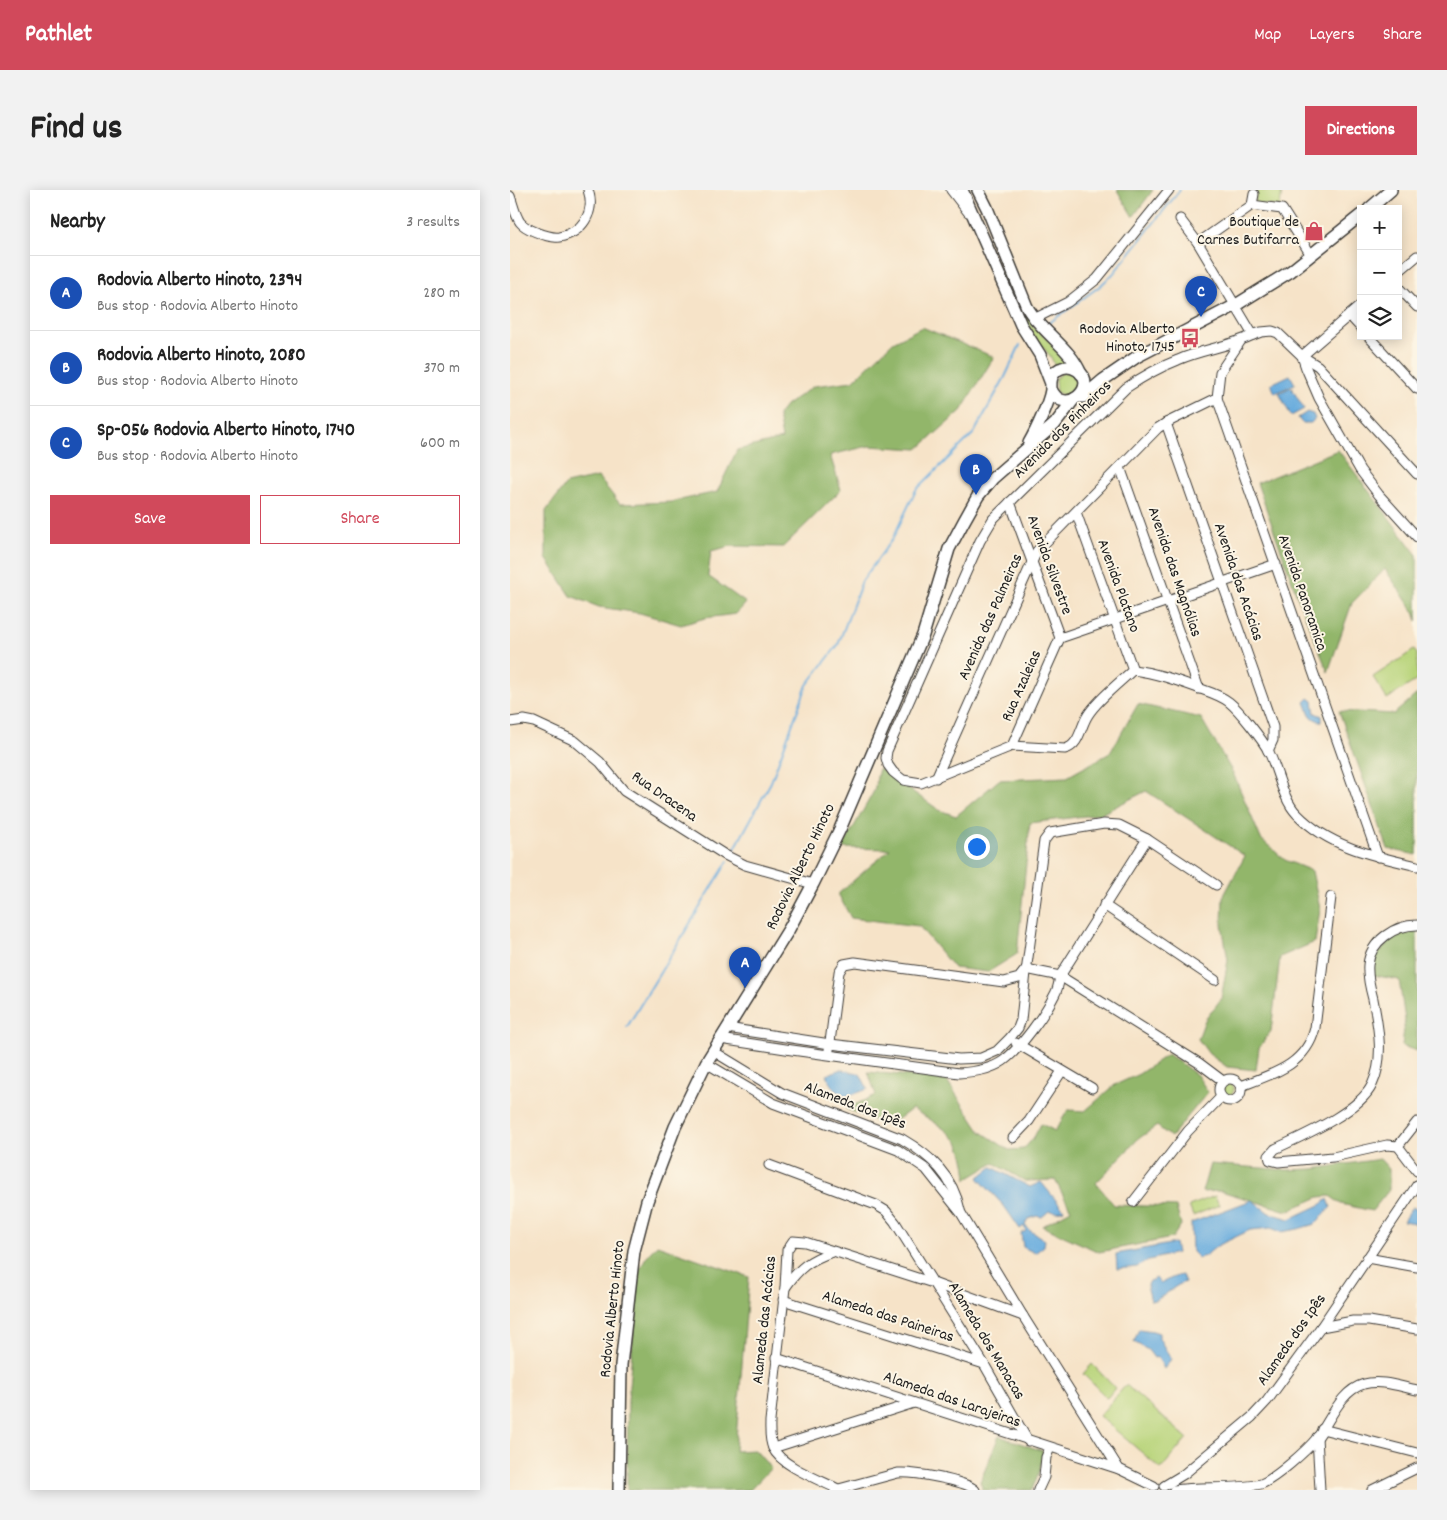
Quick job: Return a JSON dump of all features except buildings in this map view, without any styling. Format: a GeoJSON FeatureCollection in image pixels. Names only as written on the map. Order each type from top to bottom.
{"type":"FeatureCollection","features":[{"type":"Feature","properties":{"kind":"main road"},"geometry":{"type":"LineString","coordinates":[[962,190],[1021,325],[1040,355],[1055,395],[1061,400],[1068,401],[1076,398],[1083,391],[1082,376],[1076,362],[1034,319],[1026,307],[978,190]]}},
{"type":"Feature","properties":{"kind":"main road"},"geometry":{"type":"LineString","coordinates":[[1374,205],[1391,190]]}},
{"type":"Feature","properties":{"kind":"main road","name":"Rodovia Alberto Hinoto"},"geometry":{"type":"LineString","coordinates":[[619,1490],[621,1365],[634,1250],[647,1201],[666,1147],[706,1063],[779,948],[840,829],[923,635],[949,549],[978,496],[993,478],[1055,424],[1076,398],[1083,397],[1103,380],[1138,356],[1236,305],[1291,271],[1357,218]]}},
{"type":"Feature","properties":{"kind":"main road"},"geometry":{"type":"LineString","coordinates":[[1051,385],[1053,374],[1062,368],[1074,368],[1082,376],[1098,382],[1103,380]]}},
{"type":"Feature","properties":{"kind":"main road","name":"Rodovia Alberto Hinoto"},"geometry":{"type":"LineString","coordinates":[[1026,449],[1036,431],[1051,385]]}},
{"type":"Feature","properties":{"kind":"street"},"geometry":{"type":"LineString","coordinates":[[510,196],[520,222],[531,230],[549,237],[560,237],[575,231],[585,223],[590,204],[588,190]]}},
{"type":"Feature","properties":{"kind":"street"},"geometry":{"type":"LineString","coordinates":[[951,190],[980,228]]}},
{"type":"Feature","properties":{"kind":"street"},"geometry":{"type":"LineString","coordinates":[[1034,319],[1068,302],[1097,279],[1169,190]]}},
{"type":"Feature","properties":{"kind":"street"},"geometry":{"type":"LineString","coordinates":[[1252,205],[1254,194]]}},
{"type":"Feature","properties":{"kind":"street"},"geometry":{"type":"LineString","coordinates":[[1198,244],[1252,205],[1282,209],[1311,255]]}},
{"type":"Feature","properties":{"kind":"street"},"geometry":{"type":"LineString","coordinates":[[1180,219],[1198,244],[1253,335],[1261,332],[1278,334],[1323,372],[1417,474]]}},
{"type":"Feature","properties":{"kind":"street"},"geometry":{"type":"LineString","coordinates":[[1402,269],[1417,256]]}},
{"type":"Feature","properties":{"kind":"street"},"geometry":{"type":"LineString","coordinates":[[1402,291],[1417,307]]}},
{"type":"Feature","properties":{"kind":"street"},"geometry":{"type":"LineString","coordinates":[[1302,356],[1357,309]]}},
{"type":"Feature","properties":{"kind":"street"},"geometry":{"type":"LineString","coordinates":[[1349,316],[1357,324]]}},
{"type":"Feature","properties":{"kind":"street","name":"Avenida dos Pinheiros"},"geometry":{"type":"LineString","coordinates":[[936,778],[922,783],[904,780],[893,772],[888,765],[886,758],[887,750],[980,541],[993,519],[1116,398],[1137,381],[1179,359],[1240,342],[1253,335]]}},
{"type":"Feature","properties":{"kind":"street"},"geometry":{"type":"LineString","coordinates":[[1372,340],[1417,389]]}},
{"type":"Feature","properties":{"kind":"street","name":"Avenida Panoramica"},"geometry":{"type":"LineString","coordinates":[[1240,342],[1220,372],[1217,398],[1378,857]]}},
{"type":"Feature","properties":{"kind":"street"},"geometry":{"type":"LineString","coordinates":[[1302,356],[1319,398],[1360,470],[1379,495],[1417,537]]}},
{"type":"Feature","properties":{"kind":"street","name":"Avenida das Palmeiras"},"geometry":{"type":"LineString","coordinates":[[936,778],[1037,551],[1158,428],[1217,398]]}},
{"type":"Feature","properties":{"kind":"street","name":"Avenida das Acácias"},"geometry":{"type":"LineString","coordinates":[[1166,423],[1273,727],[1273,740],[1268,751]]}},
{"type":"Feature","properties":{"kind":"street","name":"Avenida das Magnólias"},"geometry":{"type":"LineString","coordinates":[[1120,466],[1199,688]]}},
{"type":"Feature","properties":{"kind":"street","name":"Avenida Silvestre"},"geometry":{"type":"LineString","coordinates":[[1010,502],[1060,638]]}},
{"type":"Feature","properties":{"kind":"street","name":"Avenida Platano"},"geometry":{"type":"LineString","coordinates":[[1076,512],[1133,670]]}},
{"type":"Feature","properties":{"kind":"street"},"geometry":{"type":"LineString","coordinates":[[1060,638],[1276,564]]}},
{"type":"Feature","properties":{"kind":"street","name":"Rua Azaleias"},"geometry":{"type":"LineString","coordinates":[[1012,746],[1060,638]]}},
{"type":"Feature","properties":{"kind":"street"},"geometry":{"type":"LineString","coordinates":[[936,778],[1012,746],[1065,749],[1072,747],[1091,711],[1133,670],[1157,673],[1220,696],[1230,703],[1268,751],[1290,804],[1296,813],[1311,827],[1343,846],[1417,866]]}},
{"type":"Feature","properties":{"kind":"street","name":"Rua Dracena"},"geometry":{"type":"LineString","coordinates":[[510,722],[524,720],[534,722],[575,741],[600,762],[624,791],[736,861],[813,884]]}},
{"type":"Feature","properties":{"kind":"street"},"geometry":{"type":"LineString","coordinates":[[724,1033],[798,1039],[958,1059],[981,1058],[997,1051],[1018,1028],[1021,1020],[1026,969],[1046,836],[1056,831],[1112,824],[1128,829],[1146,839],[1216,885]]}},
{"type":"Feature","properties":{"kind":"street"},"geometry":{"type":"LineString","coordinates":[[724,1033],[779,1048],[959,1073],[982,1070],[994,1066],[1019,1045],[1056,994],[1060,976],[1146,839]]}},
{"type":"Feature","properties":{"kind":"street"},"geometry":{"type":"LineString","coordinates":[[1241,1086],[1273,1074],[1288,1065],[1305,1052],[1310,1044],[1315,1028],[1331,897]]}},
{"type":"Feature","properties":{"kind":"street"},"geometry":{"type":"LineString","coordinates":[[1104,905],[1215,980]]}},
{"type":"Feature","properties":{"kind":"street"},"geometry":{"type":"LineString","coordinates":[[1416,925],[1396,929],[1387,935],[1378,943],[1369,957],[1368,972],[1379,1045],[1378,1066],[1372,1086],[1352,1106],[1331,1120],[1275,1149],[1269,1156],[1269,1159],[1278,1162],[1333,1157],[1386,1145],[1398,1146],[1417,1171]]}},
{"type":"Feature","properties":{"kind":"street"},"geometry":{"type":"LineString","coordinates":[[828,1055],[839,972],[844,964],[855,962],[1004,982],[1019,978],[1026,969]]}},
{"type":"Feature","properties":{"kind":"street"},"geometry":{"type":"LineString","coordinates":[[1026,969],[1060,976],[1199,1063],[1223,1081]]}},
{"type":"Feature","properties":{"kind":"street"},"geometry":{"type":"LineString","coordinates":[[779,1048],[780,1037]]}},
{"type":"Feature","properties":{"kind":"street"},"geometry":{"type":"LineString","coordinates":[[797,1051],[798,1039]]}},
{"type":"Feature","properties":{"kind":"street"},"geometry":{"type":"LineString","coordinates":[[1009,1039],[1092,1088]]}},
{"type":"Feature","properties":{"kind":"street","name":"Alameda dos Ipês"},"geometry":{"type":"LineString","coordinates":[[713,1051],[782,1094],[902,1139],[918,1148],[940,1168],[952,1185],[958,1196],[961,1213]]}},
{"type":"Feature","properties":{"kind":"street","name":"Alameda dos Ipês"},"geometry":{"type":"LineString","coordinates":[[706,1063],[776,1105],[898,1150],[926,1169],[961,1213],[1119,1469]]}},
{"type":"Feature","properties":{"kind":"street"},"geometry":{"type":"LineString","coordinates":[[1013,1138],[1029,1121],[1062,1071]]}},
{"type":"Feature","properties":{"kind":"street"},"geometry":{"type":"LineString","coordinates":[[1232,1078],[1241,1086],[1240,1096],[1234,1100],[1228,1101],[1221,1097],[1219,1088],[1223,1081],[1232,1078]]}},
{"type":"Feature","properties":{"kind":"street"},"geometry":{"type":"LineString","coordinates":[[751,1091],[758,1080]]}},
{"type":"Feature","properties":{"kind":"street"},"geometry":{"type":"LineString","coordinates":[[776,1105],[782,1094]]}},
{"type":"Feature","properties":{"kind":"street"},"geometry":{"type":"LineString","coordinates":[[1133,1202],[1188,1131],[1221,1097]]}},
{"type":"Feature","properties":{"kind":"street"},"geometry":{"type":"LineString","coordinates":[[1398,1146],[1417,1122]]}},
{"type":"Feature","properties":{"kind":"street","name":"Alameda dos Manacas"},"geometry":{"type":"LineString","coordinates":[[769,1165],[860,1198],[886,1211],[895,1222],[984,1364],[1028,1441]]}},
{"type":"Feature","properties":{"kind":"street","name":"Alameda dos Ipês"},"geometry":{"type":"LineString","coordinates":[[1165,1488],[1252,1417],[1267,1401],[1321,1327],[1417,1185]]}},
{"type":"Feature","properties":{"kind":"street","name":"Alameda das Acácias"},"geometry":{"type":"LineString","coordinates":[[773,1448],[770,1421],[776,1358],[785,1288],[787,1250],[793,1242],[805,1242],[933,1283],[1023,1316]]}},
{"type":"Feature","properties":{"kind":"street"},"geometry":{"type":"LineString","coordinates":[[785,1288],[806,1264],[813,1259],[832,1252]]}},
{"type":"Feature","properties":{"kind":"street"},"geometry":{"type":"LineString","coordinates":[[1367,1258],[1417,1267]]}},
{"type":"Feature","properties":{"kind":"street","name":"Alameda das Paineiras"},"geometry":{"type":"LineString","coordinates":[[783,1300],[984,1364]]}},
{"type":"Feature","properties":{"kind":"street"},"geometry":{"type":"LineString","coordinates":[[1321,1327],[1369,1320],[1417,1329]]}},
{"type":"Feature","properties":{"kind":"street"},"geometry":{"type":"LineString","coordinates":[[963,1357],[974,1348]]}},
{"type":"Feature","properties":{"kind":"street","name":"Alameda das Larajeiras"},"geometry":{"type":"LineString","coordinates":[[776,1358],[1119,1469]]}},
{"type":"Feature","properties":{"kind":"street"},"geometry":{"type":"LineString","coordinates":[[1174,1490],[1189,1488],[1243,1489],[1262,1483],[1277,1474],[1317,1437],[1344,1398],[1364,1384],[1385,1383],[1417,1390]]}},
{"type":"Feature","properties":{"kind":"street"},"geometry":{"type":"LineString","coordinates":[[914,1403],[773,1448],[778,1456],[789,1464],[836,1489],[908,1472],[950,1481],[972,1487],[975,1490]]}},
{"type":"Feature","properties":{"kind":"street"},"geometry":{"type":"LineString","coordinates":[[1322,1429],[1417,1453]]}},
{"type":"Feature","properties":{"kind":"street"},"geometry":{"type":"LineString","coordinates":[[1317,1437],[1320,1490]]}},
{"type":"Feature","properties":{"kind":"street"},"geometry":{"type":"LineString","coordinates":[[1038,1490],[1044,1477],[1046,1457],[1050,1448]]}},
{"type":"Feature","properties":{"kind":"street"},"geometry":{"type":"LineString","coordinates":[[1372,1490],[1417,1468]]}},
{"type":"Feature","properties":{"kind":"street"},"geometry":{"type":"LineString","coordinates":[[1119,1469],[1154,1488],[1159,1483],[1165,1488]]}},
{"type":"Feature","properties":{"kind":"street"},"geometry":{"type":"LineString","coordinates":[[1184,1474],[1189,1488]]}},
{"type":"Feature","properties":{"kind":"green space"},"geometry":{"type":"Polygon","coordinates":[[[1117,190],[1153,190],[1133,217],[1117,190]]]}},
{"type":"Feature","properties":{"kind":"green space"},"geometry":{"type":"Polygon","coordinates":[[[1257,190],[1282,190],[1280,207],[1255,203],[1257,190]]]}},
{"type":"Feature","properties":{"kind":"green space"},"geometry":{"type":"Polygon","coordinates":[[[1011,277],[1033,326],[1073,363],[1056,369],[1051,357],[1028,329],[1008,278],[1011,277]]]}},
{"type":"Feature","properties":{"kind":"green space"},"geometry":{"type":"Polygon","coordinates":[[[922,327],[994,357],[961,411],[918,449],[869,446],[830,455],[841,490],[783,547],[731,546],[711,551],[708,576],[746,603],[736,614],[705,618],[681,625],[640,613],[599,607],[571,596],[546,558],[546,511],[566,484],[598,477],[620,504],[671,502],[717,492],[737,450],[782,439],[778,415],[786,405],[814,386],[853,381],[893,342],[922,327]]]}},
{"type":"Feature","properties":{"kind":"green space"},"geometry":{"type":"Polygon","coordinates":[[[1066,372],[1076,376],[1080,386],[1070,398],[1056,392],[1055,379],[1066,372]]]}},
{"type":"Feature","properties":{"kind":"green space"},"geometry":{"type":"Polygon","coordinates":[[[1338,450],[1417,555],[1417,621],[1414,612],[1385,569],[1352,603],[1328,672],[1299,601],[1257,483],[1338,450]]]}},
{"type":"Feature","properties":{"kind":"green space"},"geometry":{"type":"Polygon","coordinates":[[[1414,650],[1417,654],[1417,680],[1387,699],[1373,677],[1414,650]]]}},
{"type":"Feature","properties":{"kind":"green space"},"geometry":{"type":"Polygon","coordinates":[[[1417,694],[1417,855],[1388,849],[1339,711],[1394,714],[1417,694]]]}},
{"type":"Feature","properties":{"kind":"green space"},"geometry":{"type":"Polygon","coordinates":[[[1138,704],[1201,718],[1233,773],[1261,839],[1285,860],[1312,871],[1320,909],[1315,942],[1280,957],[1271,1031],[1259,1048],[1256,1070],[1227,1067],[1209,1054],[1198,1039],[1205,1020],[1221,999],[1228,960],[1222,924],[1223,897],[1245,856],[1146,791],[1101,814],[1030,823],[1017,954],[988,972],[954,968],[919,926],[851,918],[838,894],[890,849],[842,848],[874,791],[879,768],[939,810],[956,816],[999,780],[1067,777],[1110,753],[1138,704]]]}},
{"type":"Feature","properties":{"kind":"green space"},"geometry":{"type":"Polygon","coordinates":[[[1417,932],[1417,1051],[1402,1046],[1405,1020],[1399,980],[1373,975],[1374,959],[1395,934],[1417,932]]]}},
{"type":"Feature","properties":{"kind":"green space"},"geometry":{"type":"Polygon","coordinates":[[[1168,1054],[1197,1075],[1208,1092],[1171,1137],[1157,1126],[1138,1139],[1096,1183],[1114,1205],[1176,1207],[1181,1225],[1172,1238],[1099,1252],[1042,1226],[1071,1210],[1055,1180],[1025,1181],[994,1163],[967,1179],[963,1157],[956,1140],[938,1125],[912,1109],[894,1122],[876,1121],[846,1109],[876,1095],[868,1072],[946,1079],[980,1131],[1009,1150],[1024,1149],[1034,1137],[1041,1124],[1055,1131],[1068,1110],[1085,1111],[1115,1085],[1139,1074],[1168,1054]]]}},
{"type":"Feature","properties":{"kind":"green space"},"geometry":{"type":"Polygon","coordinates":[[[1226,1083],[1230,1083],[1234,1089],[1230,1095],[1226,1095],[1222,1091],[1222,1087],[1226,1083]]]}},
{"type":"Feature","properties":{"kind":"green space"},"geometry":{"type":"Polygon","coordinates":[[[1380,1159],[1389,1169],[1389,1190],[1372,1211],[1341,1204],[1330,1196],[1319,1197],[1287,1211],[1221,1191],[1202,1192],[1210,1164],[1287,1170],[1313,1169],[1380,1159]]]}},
{"type":"Feature","properties":{"kind":"green space"},"geometry":{"type":"Polygon","coordinates":[[[1215,1196],[1219,1205],[1193,1216],[1189,1206],[1215,1196]]]}},
{"type":"Feature","properties":{"kind":"green space"},"geometry":{"type":"Polygon","coordinates":[[[657,1245],[749,1277],[735,1451],[755,1450],[771,1468],[750,1490],[627,1490],[628,1400],[638,1273],[646,1257],[657,1245]]]}},
{"type":"Feature","properties":{"kind":"green space"},"geometry":{"type":"Polygon","coordinates":[[[1092,1364],[1115,1388],[1107,1398],[1083,1374],[1092,1364]]]}},
{"type":"Feature","properties":{"kind":"green space"},"geometry":{"type":"Polygon","coordinates":[[[1126,1385],[1187,1438],[1161,1469],[1099,1416],[1126,1385]]]}},
{"type":"Feature","properties":{"kind":"green space"},"geometry":{"type":"Polygon","coordinates":[[[999,1436],[1043,1451],[1040,1470],[1032,1490],[983,1490],[980,1482],[999,1436]]]}},
{"type":"Feature","properties":{"kind":"water"},"geometry":{"type":"Polygon","coordinates":[[[1290,375],[1295,384],[1275,393],[1271,384],[1290,375]]]}},
{"type":"Feature","properties":{"kind":"water"},"geometry":{"type":"Polygon","coordinates":[[[1291,387],[1304,409],[1291,416],[1279,393],[1291,387]]]}},
{"type":"Feature","properties":{"kind":"water"},"geometry":{"type":"Polygon","coordinates":[[[1307,412],[1313,414],[1315,419],[1311,423],[1302,423],[1298,418],[1307,412]]]}},
{"type":"Feature","properties":{"kind":"water"},"geometry":{"type":"Polygon","coordinates":[[[1309,698],[1313,701],[1315,713],[1322,716],[1322,722],[1312,717],[1309,713],[1305,702],[1309,698]]]}},
{"type":"Feature","properties":{"kind":"water"},"geometry":{"type":"Polygon","coordinates":[[[841,1069],[860,1074],[868,1089],[847,1096],[839,1093],[826,1075],[841,1069]]]}},
{"type":"Feature","properties":{"kind":"water"},"geometry":{"type":"Polygon","coordinates":[[[992,1167],[1030,1187],[1041,1182],[1064,1210],[1057,1212],[1049,1211],[1042,1217],[1037,1216],[1028,1219],[1025,1224],[1029,1230],[1045,1240],[1044,1246],[1035,1253],[1023,1247],[1021,1233],[1026,1231],[1024,1226],[1020,1229],[1004,1206],[978,1178],[992,1167]]]}},
{"type":"Feature","properties":{"kind":"water"},"geometry":{"type":"Polygon","coordinates":[[[1328,1199],[1331,1207],[1315,1224],[1281,1232],[1271,1228],[1250,1230],[1217,1246],[1205,1256],[1198,1258],[1192,1252],[1191,1223],[1252,1200],[1269,1213],[1290,1219],[1322,1204],[1328,1199]]]}},
{"type":"Feature","properties":{"kind":"water"},"geometry":{"type":"Polygon","coordinates":[[[1412,1207],[1417,1209],[1417,1228],[1414,1223],[1403,1221],[1412,1207]]]}},
{"type":"Feature","properties":{"kind":"water"},"geometry":{"type":"Polygon","coordinates":[[[1175,1243],[1177,1253],[1149,1260],[1137,1267],[1117,1269],[1116,1254],[1175,1243]]]}},
{"type":"Feature","properties":{"kind":"water"},"geometry":{"type":"Polygon","coordinates":[[[1182,1275],[1185,1282],[1160,1298],[1151,1301],[1147,1285],[1149,1281],[1157,1278],[1160,1283],[1182,1275]]]}},
{"type":"Feature","properties":{"kind":"water"},"geometry":{"type":"Polygon","coordinates":[[[1139,1329],[1159,1333],[1159,1338],[1171,1359],[1164,1369],[1158,1357],[1154,1358],[1148,1350],[1134,1342],[1139,1329]]]}},
{"type":"Feature","properties":{"kind":"waterway"},"geometry":{"type":"LineString","coordinates":[[1049,323],[1100,286],[1113,274],[1180,190]]}},
{"type":"Feature","properties":{"kind":"waterway"},"geometry":{"type":"LineString","coordinates":[[732,854],[771,782],[807,685],[838,645],[862,581],[893,538],[916,490],[974,433],[1005,377],[1020,345]]}},
{"type":"Feature","properties":{"kind":"waterway"},"geometry":{"type":"LineString","coordinates":[[627,1027],[728,861]]}},
{"type":"Feature","properties":{"kind":"place","name":"Boutique de Carnes Butifarra"},"geometry":{"type":"Point","coordinates":[1314,231]}},
{"type":"Feature","properties":{"kind":"place","name":"Sp-056 Rodovia Alberto Hinoto, 1740"},"geometry":{"type":"Point","coordinates":[1201,317]}},
{"type":"Feature","properties":{"kind":"place","name":"Rodovia Alberto Hinoto, 1745"},"geometry":{"type":"Point","coordinates":[1190,338]}},
{"type":"Feature","properties":{"kind":"place","name":"Rodovia Alberto Hinoto, 2080"},"geometry":{"type":"Point","coordinates":[976,495]}},
{"type":"Feature","properties":{"kind":"place","name":"Rodovia Alberto Hinoto, 2394"},"geometry":{"type":"Point","coordinates":[745,988]}}]}
